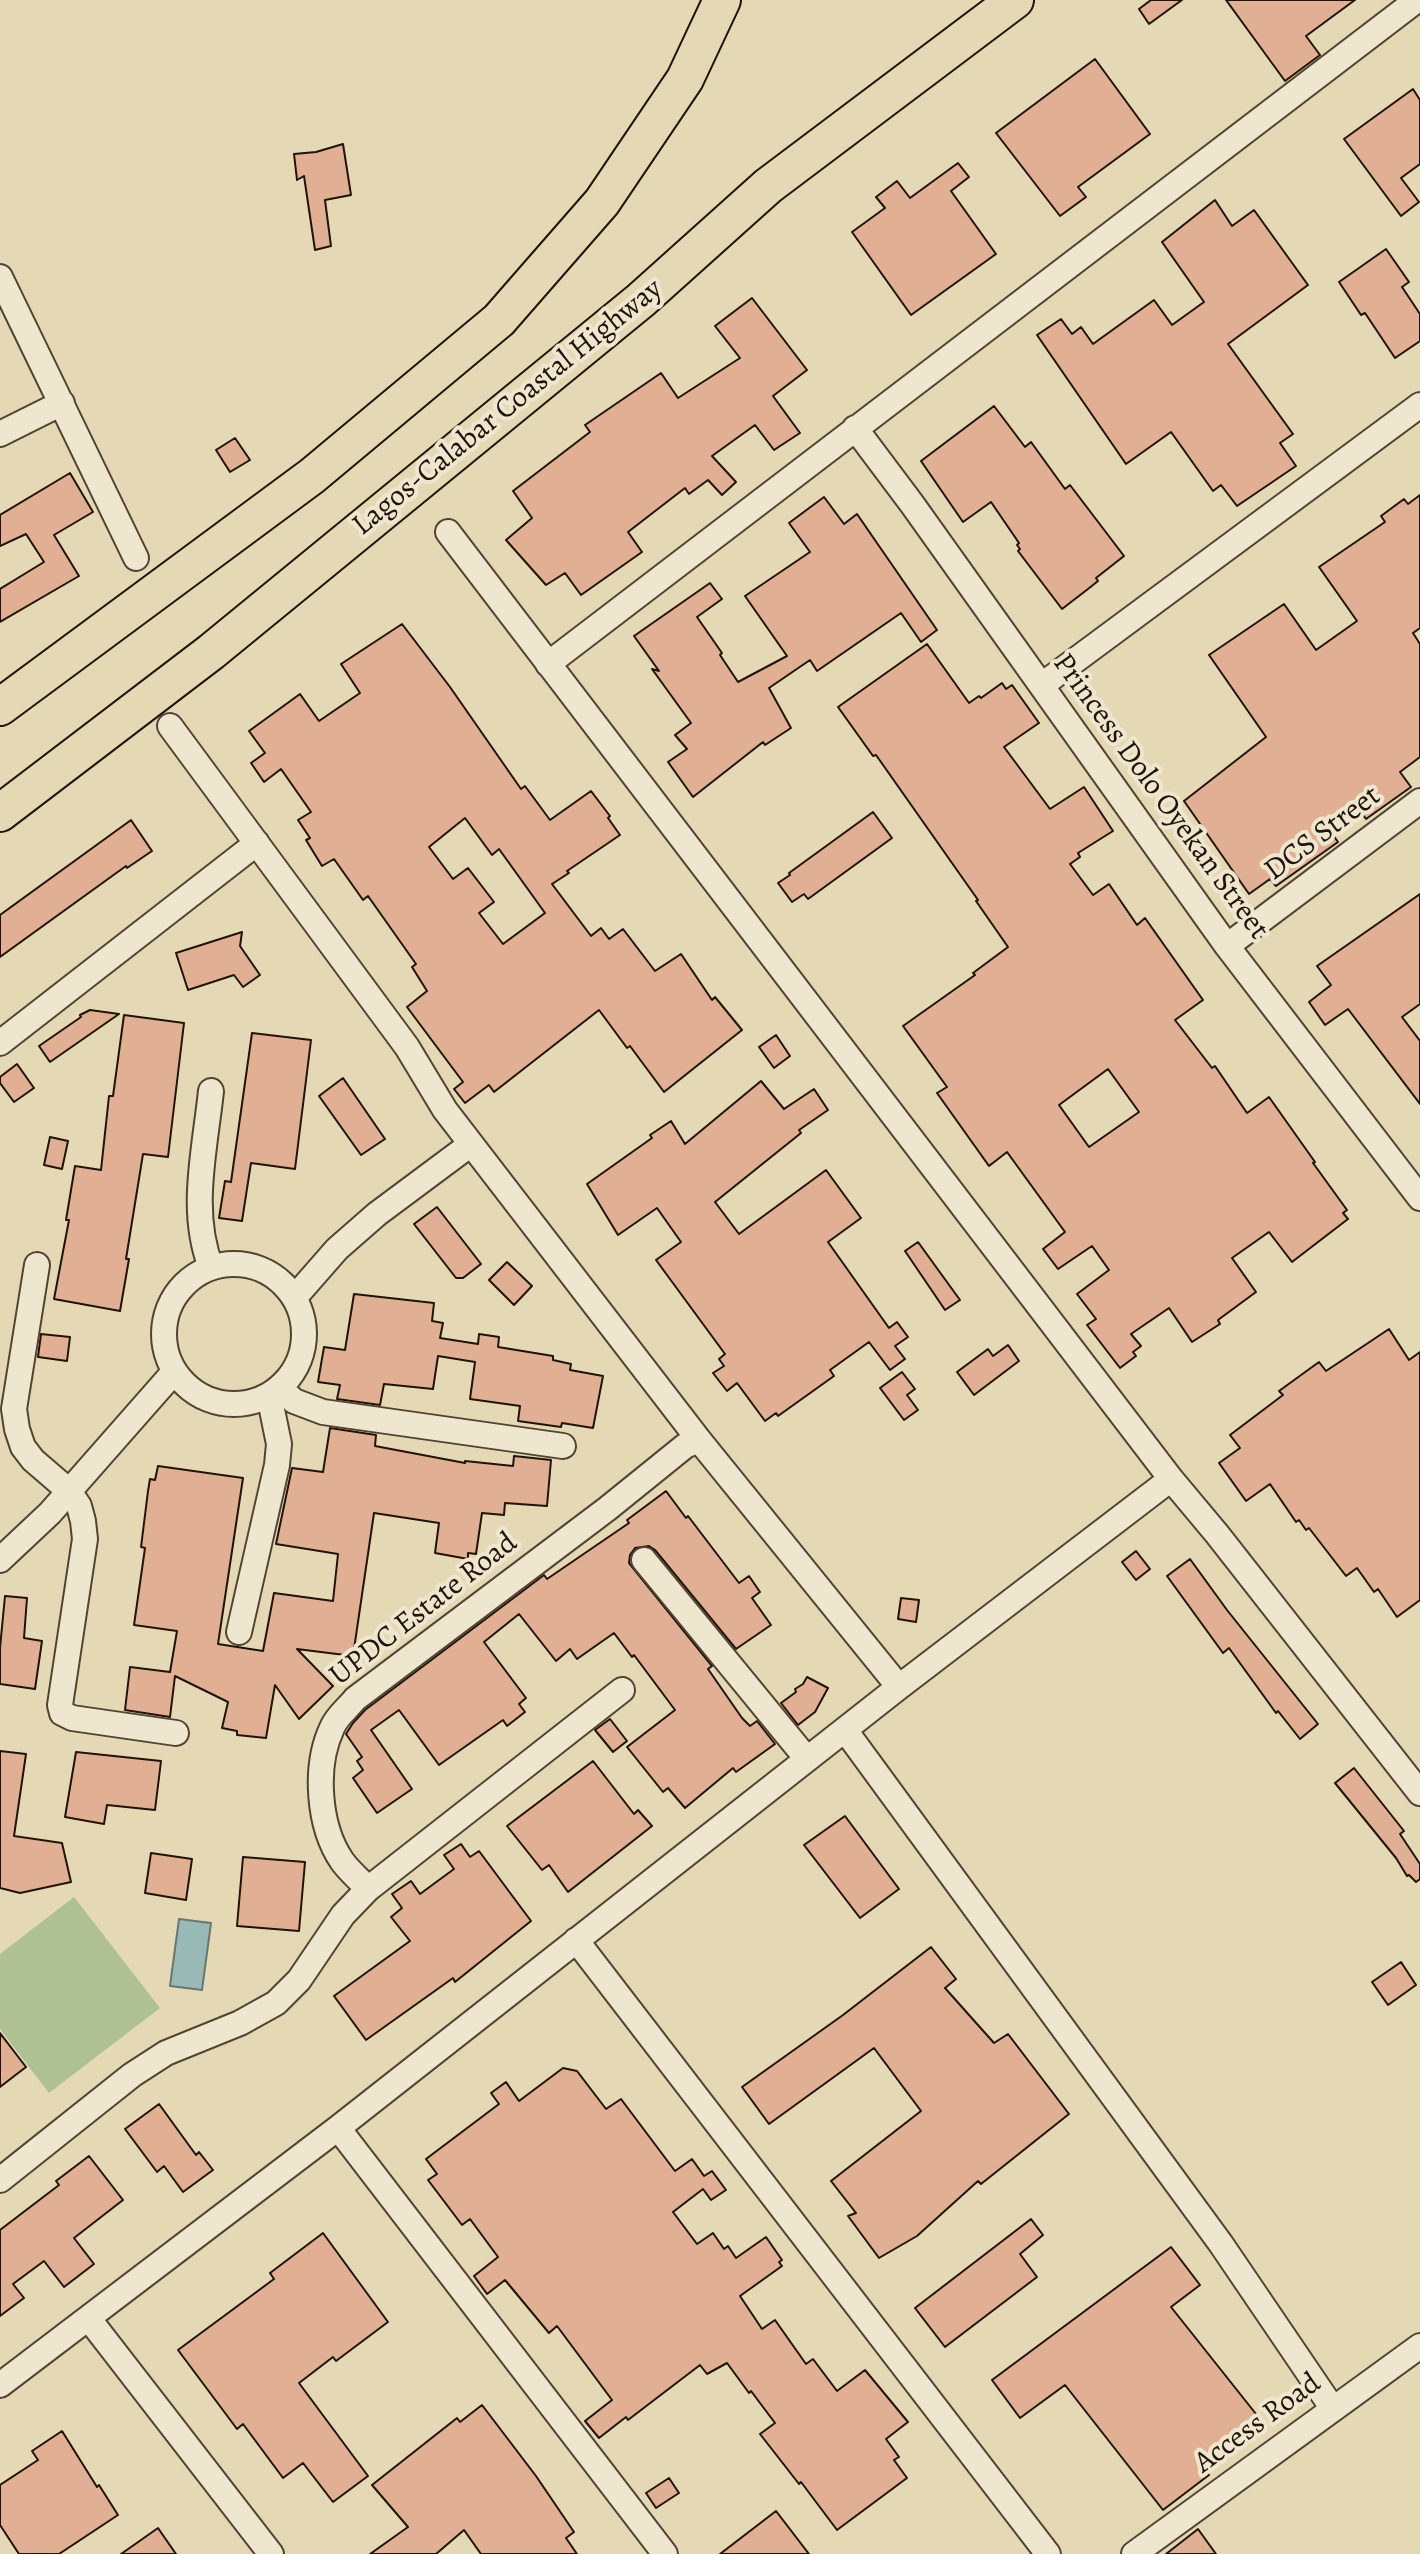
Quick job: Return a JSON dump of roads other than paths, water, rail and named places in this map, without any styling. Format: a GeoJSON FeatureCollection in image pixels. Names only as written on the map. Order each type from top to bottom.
{"type":"FeatureCollection","features":[{"type":"Feature","properties":{"kind":"highway"},"geometry":{"type":"LineString","coordinates":[[0,707],[312,476],[499,320],[602,202],[685,79],[722,0]]}},
{"type":"Feature","properties":{"kind":"highway","name":"Lagos-Calabar Coastal Highway"},"geometry":{"type":"LineString","coordinates":[[0,813],[211,652],[641,300],[768,186],[1015,0]]}},
{"type":"Feature","properties":{"kind":"street"},"geometry":{"type":"LineString","coordinates":[[548,664],[1417,0]]}},
{"type":"Feature","properties":{"kind":"street"},"geometry":{"type":"LineString","coordinates":[[0,277],[136,558]]}},
{"type":"Feature","properties":{"kind":"street"},"geometry":{"type":"LineString","coordinates":[[0,434],[62,403]]}},
{"type":"Feature","properties":{"kind":"street"},"geometry":{"type":"LineString","coordinates":[[1042,685],[1420,405]]}},
{"type":"Feature","properties":{"kind":"street","name":"Princess Dolo Oyekan Street"},"geometry":{"type":"LineString","coordinates":[[855,428],[1227,946],[1420,1198]]}},
{"type":"Feature","properties":{"kind":"street"},"geometry":{"type":"LineString","coordinates":[[448,532],[1171,1479],[1420,1793]]}},
{"type":"Feature","properties":{"kind":"street"},"geometry":{"type":"LineString","coordinates":[[170,726],[407,1047],[445,1110],[699,1440],[899,1687]]}},
{"type":"Feature","properties":{"kind":"street","name":"DCS Street"},"geometry":{"type":"LineString","coordinates":[[1227,946],[1420,801]]}},
{"type":"Feature","properties":{"kind":"street"},"geometry":{"type":"LineString","coordinates":[[0,1043],[257,843]]}},
{"type":"Feature","properties":{"kind":"street"},"geometry":{"type":"LineString","coordinates":[[211,1091],[199,1208],[202,1240],[211,1267]]}},
{"type":"Feature","properties":{"kind":"street"},"geometry":{"type":"LineString","coordinates":[[295,1297],[337,1249],[471,1144]]}},
{"type":"Feature","properties":{"kind":"street"},"geometry":{"type":"LineString","coordinates":[[236,1263],[257,1267],[279,1278],[295,1297],[304,1320],[305,1344],[296,1370],[274,1392],[258,1401],[234,1405],[209,1401],[191,1390],[174,1372],[164,1349],[164,1325],[173,1297],[190,1279],[211,1267],[236,1263]]}},
{"type":"Feature","properties":{"kind":"street"},"geometry":{"type":"LineString","coordinates":[[37,1265],[14,1409],[23,1447],[33,1460],[69,1491],[79,1506],[85,1539],[60,1705],[62,1713],[72,1718],[176,1733]]}},
{"type":"Feature","properties":{"kind":"street"},"geometry":{"type":"LineString","coordinates":[[0,1560],[69,1491],[174,1372]]}},
{"type":"Feature","properties":{"kind":"street"},"geometry":{"type":"LineString","coordinates":[[274,1392],[323,1412],[563,1446]]}},
{"type":"Feature","properties":{"kind":"street"},"geometry":{"type":"LineString","coordinates":[[239,1632],[277,1465],[279,1444],[274,1392]]}},
{"type":"Feature","properties":{"kind":"street","name":"UPDC Estate Road"},"geometry":{"type":"LineString","coordinates":[[368,1889],[342,1861],[327,1827],[322,1792],[323,1751],[333,1724],[355,1699],[607,1509],[685,1446],[699,1440]]}},
{"type":"Feature","properties":{"kind":"street"},"geometry":{"type":"LineString","coordinates":[[0,2385],[338,2128],[899,1687],[1171,1479]]}},
{"type":"Feature","properties":{"kind":"street"},"geometry":{"type":"LineString","coordinates":[[644,1560],[807,1759]]}},
{"type":"Feature","properties":{"kind":"street"},"geometry":{"type":"LineString","coordinates":[[0,2180],[155,2060],[240,2023],[276,2003],[299,1980],[343,1915],[368,1889],[622,1690]]}},
{"type":"Feature","properties":{"kind":"street"},"geometry":{"type":"LineString","coordinates":[[845,1730],[1221,2244],[1333,2409]]}},
{"type":"Feature","properties":{"kind":"street"},"geometry":{"type":"LineString","coordinates":[[576,1940],[1048,2554]]}},
{"type":"Feature","properties":{"kind":"street"},"geometry":{"type":"LineString","coordinates":[[338,2128],[665,2554]]}},
{"type":"Feature","properties":{"kind":"street"},"geometry":{"type":"LineString","coordinates":[[89,2319],[271,2554]]}},
{"type":"Feature","properties":{"kind":"street","name":"Access Road"},"geometry":{"type":"LineString","coordinates":[[1134,2554],[1420,2346]]}},
{"type":"Feature","properties":{"kind":"water"},"geometry":{"type":"Polygon","coordinates":[[[179,1919],[211,1923],[202,1990],[170,1986],[179,1919]]]}}]}
